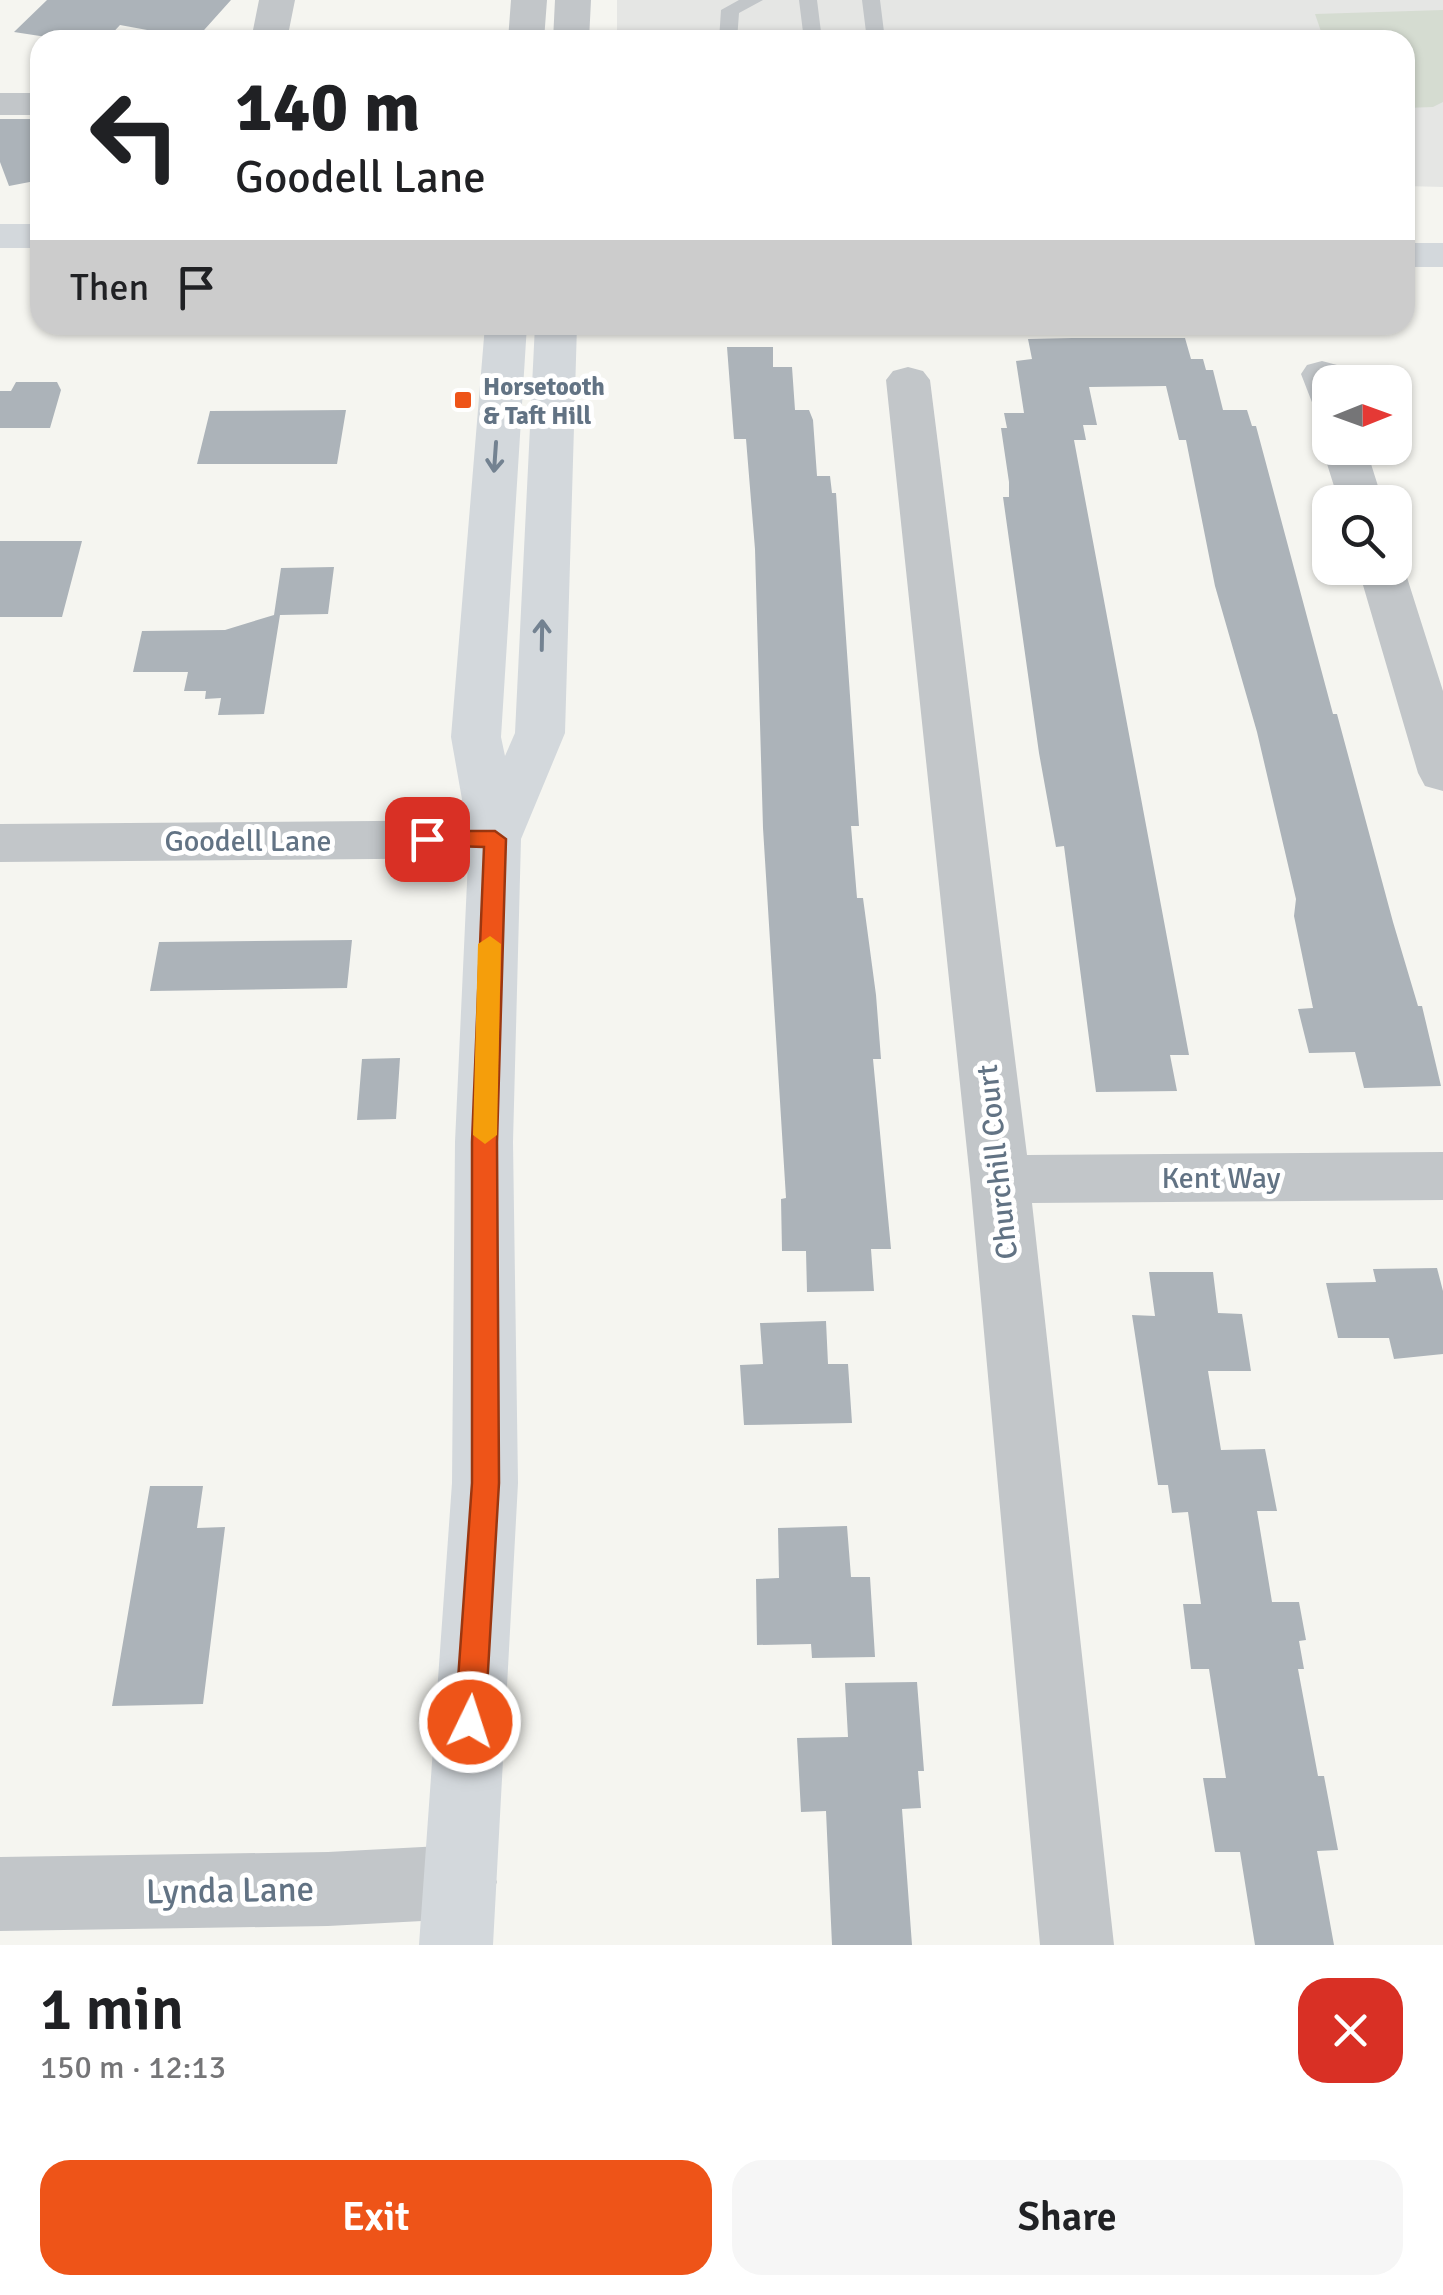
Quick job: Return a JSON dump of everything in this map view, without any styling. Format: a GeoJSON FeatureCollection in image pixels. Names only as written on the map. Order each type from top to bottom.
{"type":"FeatureCollection","features":[{"type":"Feature","properties":{"kind":"main road"},"geometry":{"type":"LineString","coordinates":[[1415,222],[1443,222]]}},
{"type":"Feature","properties":{"kind":"main road"},"geometry":{"type":"LineString","coordinates":[[0,236],[30,236]]}},
{"type":"Feature","properties":{"kind":"main road"},"geometry":{"type":"LineString","coordinates":[[1415,255],[1443,255]]}},
{"type":"Feature","properties":{"kind":"main road"},"geometry":{"type":"LineString","coordinates":[[0,268],[30,268]]}},
{"type":"Feature","properties":{"kind":"main road"},"geometry":{"type":"LineString","coordinates":[[458,1913],[485,1483],[485,1122],[495,839],[476,737],[505,335]]}},
{"type":"Feature","properties":{"kind":"main road"},"geometry":{"type":"LineString","coordinates":[[495,839],[540,732],[556,335]]}},
{"type":"Feature","properties":{"kind":"street"},"geometry":{"type":"LineString","coordinates":[[271,30],[277,0]]}},
{"type":"Feature","properties":{"kind":"street"},"geometry":{"type":"LineString","coordinates":[[527,30],[529,0]]}},
{"type":"Feature","properties":{"kind":"street"},"geometry":{"type":"LineString","coordinates":[[572,30],[573,0]]}},
{"type":"Feature","properties":{"kind":"street"},"geometry":{"type":"LineString","coordinates":[[0,104],[30,104]]}},
{"type":"Feature","properties":{"kind":"street","name":"Churchill Court"},"geometry":{"type":"LineString","coordinates":[[908,380],[1000,1179],[1078,1945]]}},
{"type":"Feature","properties":{"kind":"street"},"geometry":{"type":"LineString","coordinates":[[1385,585],[1443,773]]}},
{"type":"Feature","properties":{"kind":"street","name":"Goodell Lane"},"geometry":{"type":"LineString","coordinates":[[0,843],[495,839]]}},
{"type":"Feature","properties":{"kind":"street","name":"Kent Way"},"geometry":{"type":"LineString","coordinates":[[1000,1179],[1443,1176]]}},
{"type":"Feature","properties":{"kind":"street","name":"Lynda Lane"},"geometry":{"type":"LineString","coordinates":[[0,1894],[328,1889],[458,1913]]}},
{"type":"Feature","properties":{"kind":"lane"},"geometry":{"type":"LineString","coordinates":[[729,30],[730,10],[754,0]]}},
{"type":"Feature","properties":{"kind":"lane"},"geometry":{"type":"LineString","coordinates":[[808,0],[812,30]]}},
{"type":"Feature","properties":{"kind":"lane"},"geometry":{"type":"LineString","coordinates":[[871,0],[875,30]]}},
{"type":"Feature","properties":{"kind":"shaded area"},"geometry":{"type":"Polygon","coordinates":[[[617,0],[1443,0],[1443,187],[1415,186],[1415,30],[617,30],[617,0]]]}},
{"type":"Feature","properties":{"kind":"shaded area"},"geometry":{"type":"Polygon","coordinates":[[[1443,10],[1443,102],[1415,108],[1415,30],[1321,30],[1315,14],[1443,10]]]}},
{"type":"Feature","properties":{"kind":"building"},"geometry":{"type":"Polygon","coordinates":[[[47,0],[231,0],[204,30],[147,30],[120,25],[115,30],[14,32],[47,0]]]}},
{"type":"Feature","properties":{"kind":"building"},"geometry":{"type":"Polygon","coordinates":[[[0,119],[30,119],[30,182],[9,186],[0,162],[0,119]]]}},
{"type":"Feature","properties":{"kind":"building"},"geometry":{"type":"Polygon","coordinates":[[[1185,338],[1191,359],[1203,359],[1206,370],[1213,370],[1223,410],[1247,410],[1252,426],[1256,426],[1333,714],[1337,714],[1418,1006],[1422,1006],[1441,1086],[1364,1088],[1355,1052],[1309,1053],[1298,1009],[1313,1008],[1294,916],[1296,899],[1257,732],[1215,586],[1186,440],[1179,440],[1166,386],[1089,387],[1097,425],[1083,425],[1086,440],[1074,440],[1189,1055],[1170,1055],[1177,1091],[1096,1092],[1064,846],[1056,847],[1039,753],[1003,497],[1009,497],[1009,482],[1001,428],[1007,428],[1004,413],[1024,413],[1016,361],[1032,359],[1028,339],[1185,338]]]}},
{"type":"Feature","properties":{"kind":"building"},"geometry":{"type":"Polygon","coordinates":[[[727,347],[773,347],[773,367],[792,367],[795,410],[809,410],[813,420],[817,476],[830,476],[832,493],[836,493],[859,826],[851,826],[857,898],[863,898],[876,995],[881,1059],[873,1059],[891,1249],[871,1249],[874,1291],[807,1292],[806,1251],[782,1251],[781,1199],[786,1198],[763,828],[755,549],[746,439],[734,439],[727,347]]]}},
{"type":"Feature","properties":{"kind":"building"},"geometry":{"type":"Polygon","coordinates":[[[16,382],[57,382],[61,390],[50,428],[0,428],[0,391],[11,391],[16,382]]]}},
{"type":"Feature","properties":{"kind":"building"},"geometry":{"type":"Polygon","coordinates":[[[346,410],[337,464],[197,464],[210,411],[346,410]]]}},
{"type":"Feature","properties":{"kind":"building"},"geometry":{"type":"Polygon","coordinates":[[[0,541],[82,541],[62,617],[0,617],[0,541]]]}},
{"type":"Feature","properties":{"kind":"building"},"geometry":{"type":"Polygon","coordinates":[[[334,567],[328,614],[280,615],[264,714],[218,715],[221,698],[205,699],[206,691],[184,691],[188,672],[133,672],[142,631],[225,630],[274,615],[281,568],[334,567]]]}},
{"type":"Feature","properties":{"kind":"building"},"geometry":{"type":"Polygon","coordinates":[[[352,940],[347,988],[150,991],[159,942],[352,940]]]}},
{"type":"Feature","properties":{"kind":"building"},"geometry":{"type":"Polygon","coordinates":[[[400,1058],[396,1119],[357,1120],[362,1059],[400,1058]]]}},
{"type":"Feature","properties":{"kind":"building"},"geometry":{"type":"Polygon","coordinates":[[[1437,1268],[1443,1291],[1443,1354],[1394,1359],[1389,1338],[1338,1338],[1326,1283],[1376,1282],[1373,1269],[1437,1268]]]}},
{"type":"Feature","properties":{"kind":"building"},"geometry":{"type":"Polygon","coordinates":[[[1149,1272],[1213,1272],[1218,1313],[1242,1314],[1251,1371],[1208,1371],[1221,1450],[1265,1449],[1277,1511],[1257,1511],[1272,1602],[1299,1602],[1306,1640],[1299,1641],[1304,1669],[1298,1669],[1318,1776],[1324,1776],[1338,1850],[1317,1851],[1334,1945],[1255,1945],[1240,1852],[1215,1852],[1203,1778],[1226,1778],[1209,1669],[1191,1669],[1183,1604],[1201,1604],[1188,1512],[1172,1513],[1168,1485],[1158,1485],[1132,1315],[1155,1316],[1149,1272]]]}},
{"type":"Feature","properties":{"kind":"building"},"geometry":{"type":"Polygon","coordinates":[[[826,1321],[828,1364],[848,1364],[852,1423],[744,1425],[740,1365],[763,1364],[760,1323],[826,1321]]]}},
{"type":"Feature","properties":{"kind":"building"},"geometry":{"type":"Polygon","coordinates":[[[150,1486],[203,1486],[197,1528],[225,1527],[203,1704],[112,1706],[150,1486]]]}},
{"type":"Feature","properties":{"kind":"building"},"geometry":{"type":"Polygon","coordinates":[[[847,1526],[851,1577],[870,1577],[875,1657],[812,1658],[811,1644],[757,1645],[756,1579],[779,1578],[778,1528],[847,1526]]]}},
{"type":"Feature","properties":{"kind":"building"},"geometry":{"type":"Polygon","coordinates":[[[917,1682],[924,1771],[918,1771],[921,1808],[902,1809],[912,1945],[832,1945],[826,1811],[801,1812],[797,1738],[848,1737],[845,1683],[917,1682]]]}},
{"type":"Feature","properties":{"kind":"slow traffic"},"geometry":{"type":"LineString","coordinates":[[485,1135],[490,944]]}},
{"type":"Feature","properties":{"kind":"place","name":"Horsetooth & Taft Hill"},"geometry":{"type":"Point","coordinates":[463,400]}},
{"type":"Feature","properties":{"kind":"route"},"geometry":{"type":"LineString","coordinates":[[427,839],[495,839],[484,1142],[485,1483],[470,1722]]}}]}
